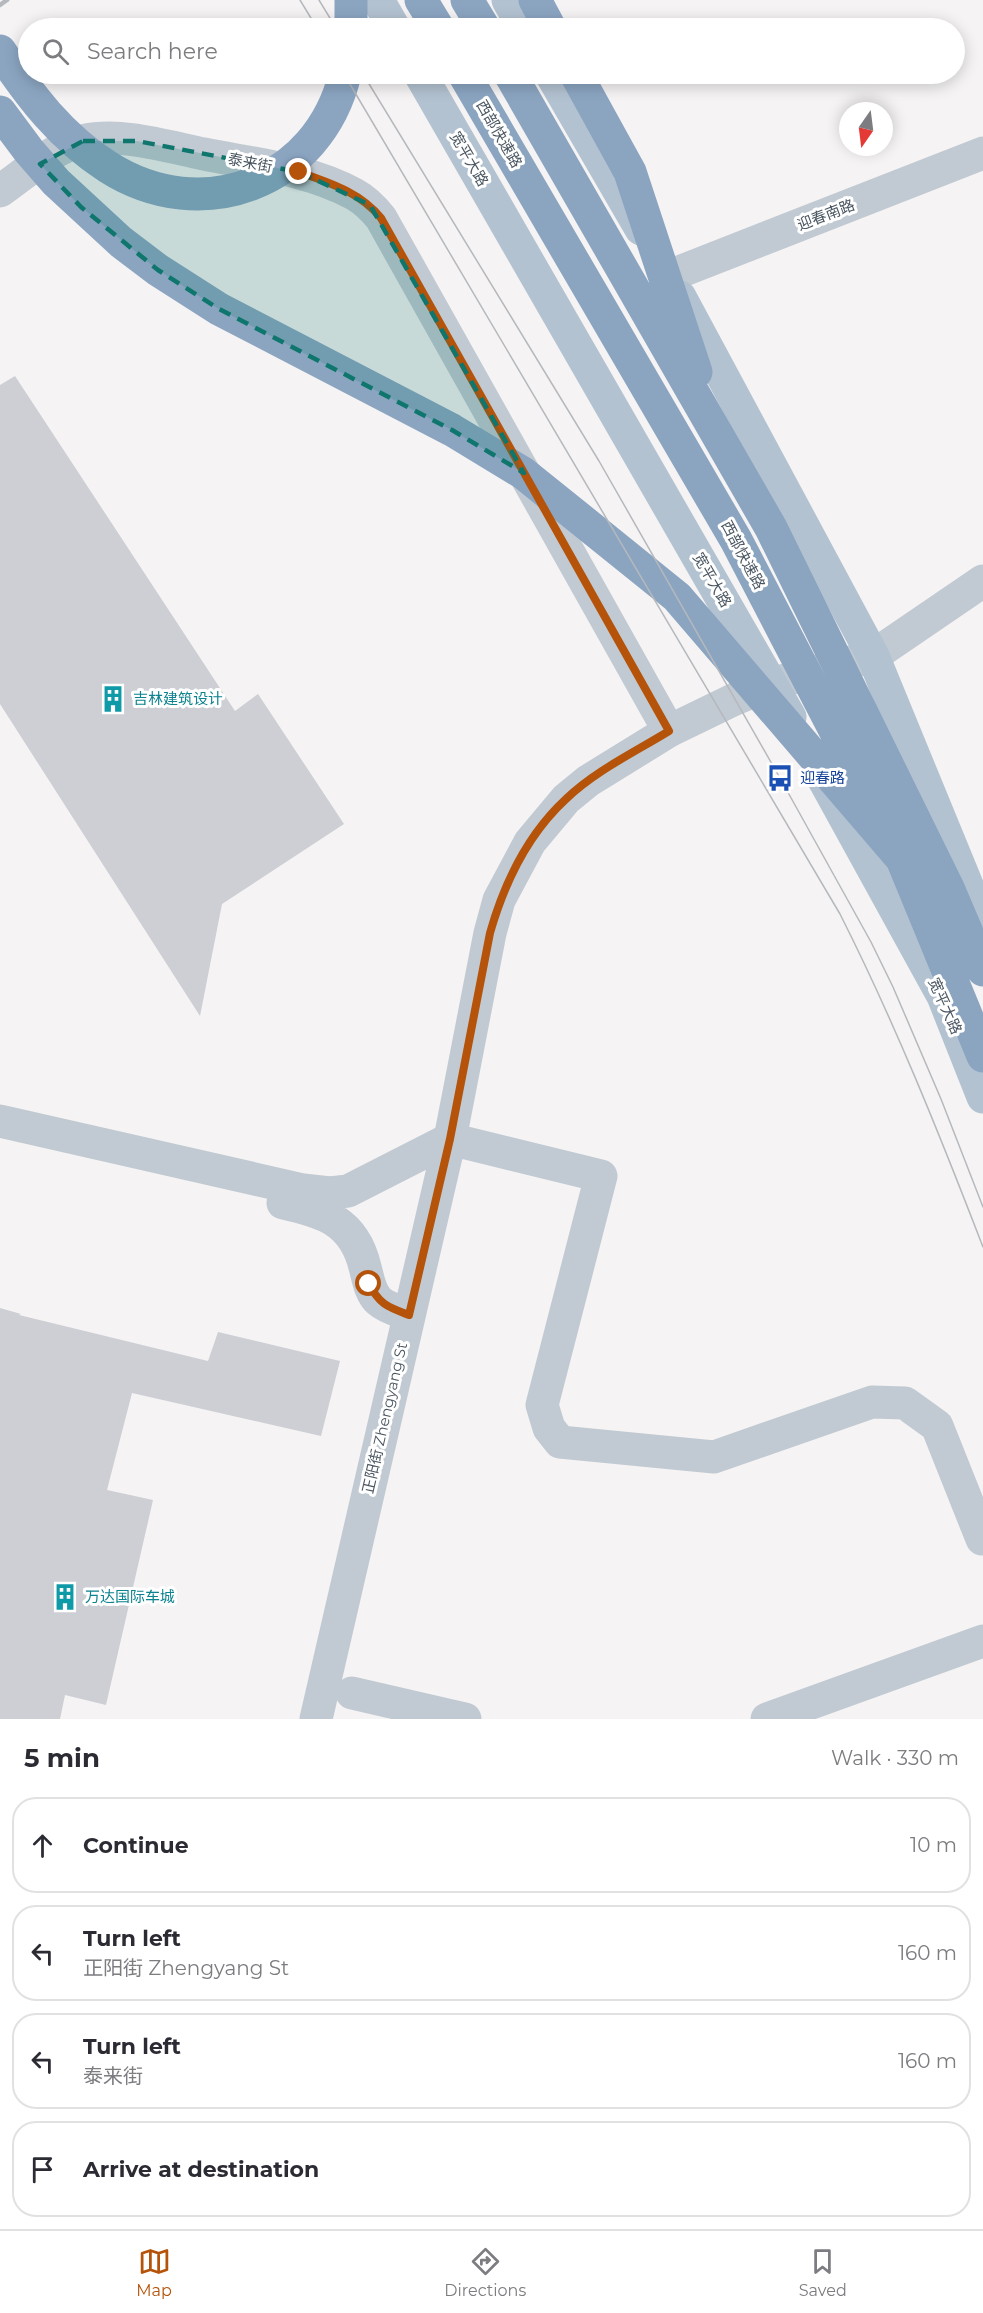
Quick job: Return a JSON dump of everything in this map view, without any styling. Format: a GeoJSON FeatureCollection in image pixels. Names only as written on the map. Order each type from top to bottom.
{"type":"FeatureCollection","features":[{"type":"Feature","properties":{"kind":"highway"},"geometry":{"type":"LineString","coordinates":[[351,0],[351,18]]}},
{"type":"Feature","properties":{"kind":"highway"},"geometry":{"type":"LineString","coordinates":[[421,0],[432,18]]}},
{"type":"Feature","properties":{"kind":"highway"},"geometry":{"type":"LineString","coordinates":[[467,0],[478,18]]}},
{"type":"Feature","properties":{"kind":"highway"},"geometry":{"type":"LineString","coordinates":[[535,0],[545,18]]}},
{"type":"Feature","properties":{"kind":"highway"},"geometry":{"type":"LineString","coordinates":[[0,51],[18,76]]}},
{"type":"Feature","properties":{"kind":"highway"},"geometry":{"type":"LineString","coordinates":[[24,84],[45,114],[86,153],[110,169],[138,183],[161,191],[188,194],[244,187],[265,180],[284,167],[304,150],[330,116],[342,84]]}},
{"type":"Feature","properties":{"kind":"highway","name":"西部快速路"},"geometry":{"type":"LineString","coordinates":[[470,84],[736,540],[902,860],[983,1056]]}},
{"type":"Feature","properties":{"kind":"highway"},"geometry":{"type":"LineString","coordinates":[[516,84],[771,528],[948,888],[983,970]]}},
{"type":"Feature","properties":{"kind":"highway"},"geometry":{"type":"LineString","coordinates":[[582,84],[630,172],[680,319],[713,428]]}},
{"type":"Feature","properties":{"kind":"highway"},"geometry":{"type":"LineString","coordinates":[[0,112],[56,182],[121,242],[158,270],[219,309],[452,430],[523,472],[668,590],[693,615],[902,860]]}},
{"type":"Feature","properties":{"kind":"main road"},"geometry":{"type":"LineString","coordinates":[[378,0],[388,18]]}},
{"type":"Feature","properties":{"kind":"main road"},"geometry":{"type":"LineString","coordinates":[[508,0],[518,18]]}},
{"type":"Feature","properties":{"kind":"main road","name":"宽平大路"},"geometry":{"type":"LineString","coordinates":[[426,84],[771,684],[943,996],[983,1097]]}},
{"type":"Feature","properties":{"kind":"main road"},"geometry":{"type":"LineString","coordinates":[[557,84],[669,276],[873,656],[983,924]]}},
{"type":"Feature","properties":{"kind":"street","name":"泰来街"},"geometry":{"type":"LineString","coordinates":[[0,191],[65,146],[82,141],[104,139],[137,141],[299,172],[338,186],[370,205],[381,218],[669,731]]}},
{"type":"Feature","properties":{"kind":"street","name":"迎春南路"},"geometry":{"type":"LineString","coordinates":[[669,276],[983,153]]}},
{"type":"Feature","properties":{"kind":"street"},"geometry":{"type":"LineString","coordinates":[[873,656],[983,581]]}},
{"type":"Feature","properties":{"kind":"street","name":"正阳街 Zhengyang St"},"geometry":{"type":"LineString","coordinates":[[316,1719],[450,1139],[490,933],[499,900],[515,869],[530,842],[566,799],[588,781],[669,731],[771,684],[873,656]]}},
{"type":"Feature","properties":{"kind":"street"},"geometry":{"type":"LineString","coordinates":[[0,1121],[303,1190],[330,1193],[348,1191],[450,1139],[601,1176],[542,1405],[549,1428],[560,1442],[714,1457],[872,1402],[905,1403],[937,1426],[982,1539]]}},
{"type":"Feature","properties":{"kind":"street"},"geometry":{"type":"LineString","coordinates":[[0,1141],[315,1210],[339,1222],[352,1237],[362,1254],[369,1284],[377,1299],[409,1315]]}},
{"type":"Feature","properties":{"kind":"street"},"geometry":{"type":"LineString","coordinates":[[767,1719],[983,1641]]}},
{"type":"Feature","properties":{"kind":"street"},"geometry":{"type":"LineString","coordinates":[[352,1693],[465,1719]]}},
{"type":"Feature","properties":{"kind":"highlighted area"},"geometry":{"type":"Polygon","coordinates":[[[83,141],[137,141],[299,172],[370,205],[524,473],[452,430],[219,309],[158,270],[81,207],[40,164],[83,141]]]}},
{"type":"Feature","properties":{"kind":"building","name":"吉林建筑设计"},"geometry":{"type":"Polygon","coordinates":[[[15,376],[235,711],[258,694],[344,824],[222,904],[200,1016],[0,704],[0,385],[15,376]]]}},
{"type":"Feature","properties":{"kind":"building","name":"万达国际车城"},"geometry":{"type":"Polygon","coordinates":[[[0,1308],[21,1314],[19,1315],[208,1361],[218,1332],[340,1361],[321,1436],[132,1393],[107,1490],[153,1500],[106,1705],[65,1695],[60,1719],[0,1719],[0,1308]]]}},
{"type":"Feature","properties":{"kind":"tram line"},"geometry":{"type":"LineString","coordinates":[[300,0],[311,18]]}},
{"type":"Feature","properties":{"kind":"tram line"},"geometry":{"type":"LineString","coordinates":[[319,0],[330,18]]}},
{"type":"Feature","properties":{"kind":"tram line"},"geometry":{"type":"LineString","coordinates":[[350,84],[840,914],[916,1079],[983,1247]]}},
{"type":"Feature","properties":{"kind":"tram line"},"geometry":{"type":"LineString","coordinates":[[369,84],[599,461],[871,942],[941,1099],[983,1207]]}},
{"type":"Feature","properties":{"kind":"railway"},"geometry":{"type":"LineString","coordinates":[[0,5],[7,0]]}},
{"type":"Feature","properties":{"kind":"place","name":"吉林建筑设计"},"geometry":{"type":"Point","coordinates":[113,699]}},
{"type":"Feature","properties":{"kind":"place","name":"迎春路"},"geometry":{"type":"Point","coordinates":[780,778]}},
{"type":"Feature","properties":{"kind":"place","name":"万达国际车城"},"geometry":{"type":"Point","coordinates":[65,1597]}},
{"type":"Feature","properties":{"kind":"route"},"geometry":{"type":"LineString","coordinates":[[299,172],[354,194],[370,205],[381,218],[669,731],[588,781],[566,799],[530,842],[515,869],[499,900],[490,933],[450,1139],[409,1315],[377,1299],[369,1284]]}}]}
